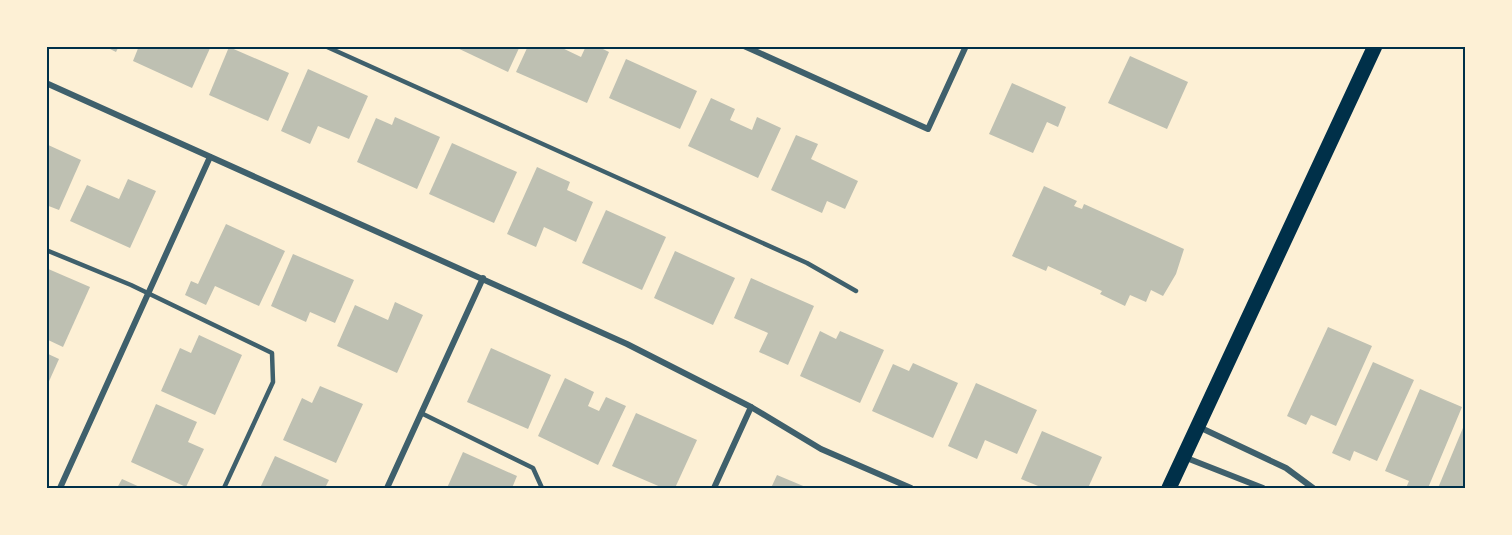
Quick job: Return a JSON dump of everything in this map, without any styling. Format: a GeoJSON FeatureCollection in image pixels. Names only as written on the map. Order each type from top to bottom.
{"type":"FeatureCollection","features":[{"type":"Feature","properties":{"kind":"main road"},"geometry":{"type":"LineString","coordinates":[[1169,489],[1375,46]]}},
{"type":"Feature","properties":{"kind":"street"},"geometry":{"type":"LineString","coordinates":[[744,46],[928,129],[966,46]]}},
{"type":"Feature","properties":{"kind":"street"},"geometry":{"type":"LineString","coordinates":[[46,83],[638,349],[751,407],[821,449],[911,489]]}},
{"type":"Feature","properties":{"kind":"street"},"geometry":{"type":"LineString","coordinates":[[60,489],[210,157]]}},
{"type":"Feature","properties":{"kind":"street"},"geometry":{"type":"LineString","coordinates":[[387,489],[483,278]]}},
{"type":"Feature","properties":{"kind":"street"},"geometry":{"type":"LineString","coordinates":[[714,489],[751,407]]}},
{"type":"Feature","properties":{"kind":"street"},"geometry":{"type":"LineString","coordinates":[[1198,427],[1286,468],[1313,489]]}},
{"type":"Feature","properties":{"kind":"street"},"geometry":{"type":"LineString","coordinates":[[1184,457],[1263,489]]}},
{"type":"Feature","properties":{"kind":"lane"},"geometry":{"type":"LineString","coordinates":[[325,46],[807,263],[856,291]]}},
{"type":"Feature","properties":{"kind":"lane"},"geometry":{"type":"LineString","coordinates":[[46,250],[148,293],[272,352],[273,382],[224,489]]}},
{"type":"Feature","properties":{"kind":"lane"},"geometry":{"type":"LineString","coordinates":[[421,413],[533,468],[542,489]]}},
{"type":"Feature","properties":{"kind":"building"},"geometry":{"type":"Polygon","coordinates":[[[104,46],[119,46],[116,52],[104,46]]]}},
{"type":"Feature","properties":{"kind":"building"},"geometry":{"type":"Polygon","coordinates":[[[139,46],[211,46],[192,88],[133,61],[139,46]]]}},
{"type":"Feature","properties":{"kind":"building"},"geometry":{"type":"Polygon","coordinates":[[[453,46],[520,46],[508,72],[453,46]]]}},
{"type":"Feature","properties":{"kind":"building"},"geometry":{"type":"Polygon","coordinates":[[[528,46],[558,46],[581,57],[586,46],[597,46],[609,52],[587,103],[516,72],[528,46]]]}},
{"type":"Feature","properties":{"kind":"building"},"geometry":{"type":"Polygon","coordinates":[[[229,47],[289,73],[268,121],[209,95],[229,47]]]}},
{"type":"Feature","properties":{"kind":"building"},"geometry":{"type":"Polygon","coordinates":[[[1130,56],[1188,82],[1167,129],[1108,103],[1130,56]]]}},
{"type":"Feature","properties":{"kind":"building"},"geometry":{"type":"Polygon","coordinates":[[[626,59],[697,91],[680,129],[609,98],[626,59]]]}},
{"type":"Feature","properties":{"kind":"building"},"geometry":{"type":"Polygon","coordinates":[[[308,69],[368,96],[349,139],[318,126],[310,144],[281,131],[308,69]]]}},
{"type":"Feature","properties":{"kind":"building"},"geometry":{"type":"Polygon","coordinates":[[[1012,83],[1066,107],[1058,127],[1047,122],[1033,153],[989,134],[1012,83]]]}},
{"type":"Feature","properties":{"kind":"building"},"geometry":{"type":"Polygon","coordinates":[[[711,98],[735,109],[730,120],[752,130],[757,117],[781,128],[758,178],[688,146],[711,98]]]}},
{"type":"Feature","properties":{"kind":"building"},"geometry":{"type":"Polygon","coordinates":[[[395,117],[440,137],[417,189],[357,162],[376,118],[392,125],[395,117]]]}},
{"type":"Feature","properties":{"kind":"building"},"geometry":{"type":"Polygon","coordinates":[[[796,135],[818,144],[811,159],[858,181],[845,209],[827,201],[822,213],[771,190],[796,135]]]}},
{"type":"Feature","properties":{"kind":"building"},"geometry":{"type":"Polygon","coordinates":[[[452,143],[517,172],[494,223],[429,194],[452,143]]]}},
{"type":"Feature","properties":{"kind":"building"},"geometry":{"type":"Polygon","coordinates":[[[46,144],[81,160],[59,210],[46,205],[46,144]]]}},
{"type":"Feature","properties":{"kind":"building"},"geometry":{"type":"Polygon","coordinates":[[[537,167],[570,182],[567,190],[593,202],[576,242],[544,227],[536,247],[507,234],[537,167]]]}},
{"type":"Feature","properties":{"kind":"building"},"geometry":{"type":"Polygon","coordinates":[[[128,179],[156,191],[130,248],[70,221],[87,185],[119,199],[128,179]]]}},
{"type":"Feature","properties":{"kind":"building"},"geometry":{"type":"Polygon","coordinates":[[[1044,186],[1077,201],[1074,206],[1082,209],[1084,204],[1184,249],[1176,274],[1163,296],[1151,290],[1146,302],[1130,295],[1125,306],[1100,294],[1102,291],[1048,266],[1046,271],[1012,256],[1044,186]]]}},
{"type":"Feature","properties":{"kind":"building"},"geometry":{"type":"Polygon","coordinates":[[[606,210],[666,237],[642,290],[582,263],[606,210]]]}},
{"type":"Feature","properties":{"kind":"building"},"geometry":{"type":"Polygon","coordinates":[[[226,224],[285,251],[259,306],[215,286],[206,305],[185,295],[191,281],[198,284],[226,224]]]}},
{"type":"Feature","properties":{"kind":"building"},"geometry":{"type":"Polygon","coordinates":[[[675,251],[735,278],[713,325],[654,298],[675,251]]]}},
{"type":"Feature","properties":{"kind":"building"},"geometry":{"type":"Polygon","coordinates":[[[293,254],[354,280],[335,323],[310,312],[306,322],[271,306],[293,254]]]}},
{"type":"Feature","properties":{"kind":"building"},"geometry":{"type":"Polygon","coordinates":[[[46,268],[90,287],[63,347],[46,339],[46,268]]]}},
{"type":"Feature","properties":{"kind":"building"},"geometry":{"type":"Polygon","coordinates":[[[751,278],[814,306],[788,365],[759,352],[768,333],[734,318],[751,278]]]}},
{"type":"Feature","properties":{"kind":"building"},"geometry":{"type":"Polygon","coordinates":[[[395,302],[423,315],[397,373],[337,346],[355,305],[388,320],[395,302]]]}},
{"type":"Feature","properties":{"kind":"building"},"geometry":{"type":"Polygon","coordinates":[[[1328,327],[1372,346],[1336,426],[1311,415],[1306,425],[1287,416],[1328,327]]]}},
{"type":"Feature","properties":{"kind":"building"},"geometry":{"type":"Polygon","coordinates":[[[820,331],[836,339],[840,331],[884,350],[860,403],[800,376],[820,331]]]}},
{"type":"Feature","properties":{"kind":"building"},"geometry":{"type":"Polygon","coordinates":[[[199,335],[242,355],[215,415],[161,391],[180,348],[191,353],[199,335]]]}},
{"type":"Feature","properties":{"kind":"building"},"geometry":{"type":"Polygon","coordinates":[[[491,348],[551,375],[528,429],[467,402],[491,348]]]}},
{"type":"Feature","properties":{"kind":"building"},"geometry":{"type":"Polygon","coordinates":[[[46,353],[59,359],[46,388],[46,353]]]}},
{"type":"Feature","properties":{"kind":"building"},"geometry":{"type":"Polygon","coordinates":[[[1373,362],[1414,380],[1377,461],[1354,451],[1350,461],[1332,453],[1373,362]]]}},
{"type":"Feature","properties":{"kind":"building"},"geometry":{"type":"Polygon","coordinates":[[[913,363],[958,383],[933,438],[872,411],[893,364],[909,371],[913,363]]]}},
{"type":"Feature","properties":{"kind":"building"},"geometry":{"type":"Polygon","coordinates":[[[565,378],[594,392],[588,406],[599,411],[606,397],[626,406],[598,465],[538,436],[565,378]]]}},
{"type":"Feature","properties":{"kind":"building"},"geometry":{"type":"Polygon","coordinates":[[[976,383],[1037,410],[1017,454],[985,440],[977,459],[948,446],[976,383]]]}},
{"type":"Feature","properties":{"kind":"building"},"geometry":{"type":"Polygon","coordinates":[[[320,386],[363,404],[336,463],[283,440],[302,398],[312,403],[320,386]]]}},
{"type":"Feature","properties":{"kind":"building"},"geometry":{"type":"Polygon","coordinates":[[[1420,389],[1462,407],[1428,488],[1406,488],[1409,481],[1385,471],[1420,389]]]}},
{"type":"Feature","properties":{"kind":"building"},"geometry":{"type":"Polygon","coordinates":[[[156,404],[197,422],[188,442],[204,449],[186,487],[131,462],[156,404]]]}},
{"type":"Feature","properties":{"kind":"building"},"geometry":{"type":"Polygon","coordinates":[[[636,413],[697,440],[675,488],[663,488],[612,466],[636,413]]]}},
{"type":"Feature","properties":{"kind":"building"},"geometry":{"type":"Polygon","coordinates":[[[1465,423],[1466,484],[1464,488],[1438,488],[1465,423]]]}},
{"type":"Feature","properties":{"kind":"building"},"geometry":{"type":"Polygon","coordinates":[[[1042,431],[1102,457],[1088,488],[1043,488],[1021,479],[1042,431]]]}},
{"type":"Feature","properties":{"kind":"building"},"geometry":{"type":"Polygon","coordinates":[[[463,452],[517,476],[512,488],[447,488],[463,452]]]}},
{"type":"Feature","properties":{"kind":"building"},"geometry":{"type":"Polygon","coordinates":[[[275,456],[329,480],[325,488],[260,488],[275,456]]]}},
{"type":"Feature","properties":{"kind":"building"},"geometry":{"type":"Polygon","coordinates":[[[777,475],[808,488],[771,488],[777,475]]]}},
{"type":"Feature","properties":{"kind":"building"},"geometry":{"type":"Polygon","coordinates":[[[122,479],[142,488],[117,488],[122,479]]]}}]}
